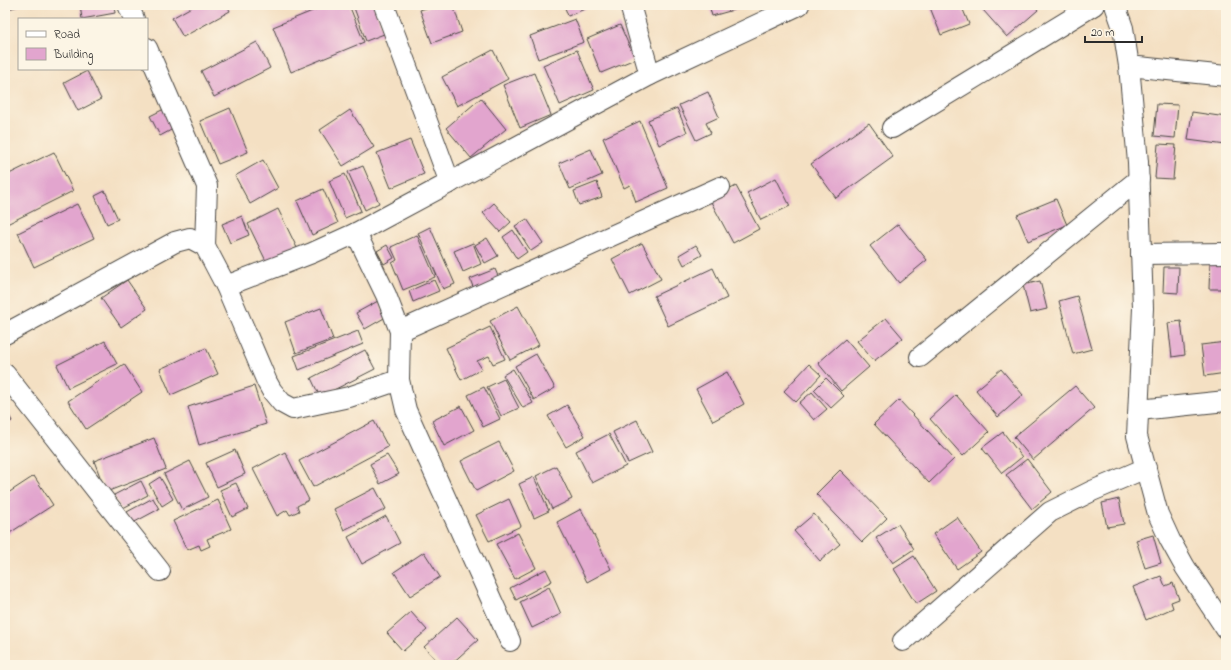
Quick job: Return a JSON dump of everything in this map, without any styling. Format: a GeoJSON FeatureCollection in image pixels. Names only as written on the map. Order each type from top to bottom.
{"type":"FeatureCollection","features":[{"type":"Feature","properties":{"kind":"street"},"geometry":{"type":"LineString","coordinates":[[128,5],[134,18]]}},
{"type":"Feature","properties":{"kind":"street"},"geometry":{"type":"LineString","coordinates":[[384,5],[450,182]]}},
{"type":"Feature","properties":{"kind":"street"},"geometry":{"type":"LineString","coordinates":[[630,5],[650,75]]}},
{"type":"Feature","properties":{"kind":"street"},"geometry":{"type":"LineString","coordinates":[[226,286],[312,253],[356,233],[650,75],[799,5]]}},
{"type":"Feature","properties":{"kind":"street"},"geometry":{"type":"LineString","coordinates":[[892,128],[1094,5]]}},
{"type":"Feature","properties":{"kind":"street"},"geometry":{"type":"LineString","coordinates":[[1115,5],[1122,28],[1129,66],[1139,179],[1143,308],[1137,436],[1158,514],[1185,567],[1226,630]]}},
{"type":"Feature","properties":{"kind":"street"},"geometry":{"type":"LineString","coordinates":[[148,50],[207,186],[206,246],[226,286],[272,391],[282,404],[293,409],[349,397],[399,380]]}},
{"type":"Feature","properties":{"kind":"street"},"geometry":{"type":"LineString","coordinates":[[1129,66],[1226,76]]}},
{"type":"Feature","properties":{"kind":"street"},"geometry":{"type":"LineString","coordinates":[[920,357],[1139,179]]}},
{"type":"Feature","properties":{"kind":"street"},"geometry":{"type":"LineString","coordinates":[[400,332],[720,187]]}},
{"type":"Feature","properties":{"kind":"street"},"geometry":{"type":"LineString","coordinates":[[356,233],[386,295],[400,332],[399,380],[406,410],[510,641]]}},
{"type":"Feature","properties":{"kind":"street"},"geometry":{"type":"LineString","coordinates":[[5,334],[175,242],[190,238],[206,246]]}},
{"type":"Feature","properties":{"kind":"street"},"geometry":{"type":"LineString","coordinates":[[1141,254],[1226,253]]}},
{"type":"Feature","properties":{"kind":"street"},"geometry":{"type":"LineString","coordinates":[[5,374],[160,572]]}},
{"type":"Feature","properties":{"kind":"street"},"geometry":{"type":"LineString","coordinates":[[1139,410],[1226,401]]}},
{"type":"Feature","properties":{"kind":"street"},"geometry":{"type":"LineString","coordinates":[[904,641],[1050,512],[1092,491],[1146,468]]}},
{"type":"Feature","properties":{"kind":"building"},"geometry":{"type":"Polygon","coordinates":[[[5,5],[22,5],[5,10],[5,5]]]}},
{"type":"Feature","properties":{"kind":"building"},"geometry":{"type":"Polygon","coordinates":[[[80,5],[114,5],[115,13],[82,18],[80,5]]]}},
{"type":"Feature","properties":{"kind":"building"},"geometry":{"type":"Polygon","coordinates":[[[195,5],[227,5],[230,11],[183,37],[172,18],[195,5]]]}},
{"type":"Feature","properties":{"kind":"building"},"geometry":{"type":"Polygon","coordinates":[[[327,5],[349,5],[364,42],[291,72],[273,27],[327,5]]]}},
{"type":"Feature","properties":{"kind":"building"},"geometry":{"type":"Polygon","coordinates":[[[353,5],[374,5],[384,34],[366,41],[353,5]]]}},
{"type":"Feature","properties":{"kind":"building"},"geometry":{"type":"Polygon","coordinates":[[[435,5],[453,5],[462,32],[432,43],[420,10],[435,5]]]}},
{"type":"Feature","properties":{"kind":"building"},"geometry":{"type":"Polygon","coordinates":[[[564,5],[594,5],[568,16],[564,5]]]}},
{"type":"Feature","properties":{"kind":"building"},"geometry":{"type":"Polygon","coordinates":[[[709,5],[744,5],[744,7],[712,16],[709,5]]]}},
{"type":"Feature","properties":{"kind":"building"},"geometry":{"type":"Polygon","coordinates":[[[929,5],[961,5],[969,24],[941,35],[929,5]]]}},
{"type":"Feature","properties":{"kind":"building"},"geometry":{"type":"Polygon","coordinates":[[[989,5],[1034,5],[1038,10],[1007,37],[983,10],[989,5]]]}},
{"type":"Feature","properties":{"kind":"building"},"geometry":{"type":"Polygon","coordinates":[[[575,19],[584,42],[538,59],[530,36],[575,19]]]}},
{"type":"Feature","properties":{"kind":"building"},"geometry":{"type":"Polygon","coordinates":[[[620,25],[635,59],[601,73],[587,39],[620,25]]]}},
{"type":"Feature","properties":{"kind":"building"},"geometry":{"type":"Polygon","coordinates":[[[257,42],[270,68],[214,97],[201,71],[257,42]]]}},
{"type":"Feature","properties":{"kind":"building"},"geometry":{"type":"Polygon","coordinates":[[[493,50],[508,79],[457,106],[442,77],[493,50]]]}},
{"type":"Feature","properties":{"kind":"building"},"geometry":{"type":"Polygon","coordinates":[[[577,50],[594,90],[560,105],[543,65],[577,50]]]}},
{"type":"Feature","properties":{"kind":"building"},"geometry":{"type":"Polygon","coordinates":[[[87,71],[101,99],[78,111],[64,83],[87,71]]]}},
{"type":"Feature","properties":{"kind":"building"},"geometry":{"type":"Polygon","coordinates":[[[534,73],[551,115],[520,128],[503,85],[534,73]]]}},
{"type":"Feature","properties":{"kind":"building"},"geometry":{"type":"Polygon","coordinates":[[[708,92],[719,117],[706,123],[711,133],[696,140],[679,105],[708,92]]]}},
{"type":"Feature","properties":{"kind":"building"},"geometry":{"type":"Polygon","coordinates":[[[481,98],[506,129],[471,158],[446,128],[481,98]]]}},
{"type":"Feature","properties":{"kind":"building"},"geometry":{"type":"Polygon","coordinates":[[[1157,104],[1178,105],[1175,138],[1154,136],[1157,104]]]}},
{"type":"Feature","properties":{"kind":"building"},"geometry":{"type":"Polygon","coordinates":[[[230,108],[248,152],[218,164],[200,121],[230,108]]]}},
{"type":"Feature","properties":{"kind":"building"},"geometry":{"type":"Polygon","coordinates":[[[677,108],[687,132],[659,145],[648,120],[677,108]]]}},
{"type":"Feature","properties":{"kind":"building"},"geometry":{"type":"Polygon","coordinates":[[[164,109],[173,129],[160,136],[150,116],[164,109]]]}},
{"type":"Feature","properties":{"kind":"building"},"geometry":{"type":"Polygon","coordinates":[[[350,110],[374,147],[343,166],[320,130],[350,110]]]}},
{"type":"Feature","properties":{"kind":"building"},"geometry":{"type":"Polygon","coordinates":[[[1192,112],[1226,117],[1226,145],[1188,140],[1192,112]]]}},
{"type":"Feature","properties":{"kind":"building"},"geometry":{"type":"Polygon","coordinates":[[[640,121],[668,188],[636,202],[630,185],[624,188],[603,138],[640,121]]]}},
{"type":"Feature","properties":{"kind":"building"},"geometry":{"type":"Polygon","coordinates":[[[869,123],[893,157],[836,198],[811,164],[869,123]]]}},
{"type":"Feature","properties":{"kind":"building"},"geometry":{"type":"Polygon","coordinates":[[[410,140],[424,174],[391,188],[377,153],[410,140]]]}},
{"type":"Feature","properties":{"kind":"building"},"geometry":{"type":"Polygon","coordinates":[[[1158,144],[1176,145],[1173,179],[1155,178],[1158,144]]]}},
{"type":"Feature","properties":{"kind":"building"},"geometry":{"type":"Polygon","coordinates":[[[591,149],[602,175],[570,189],[559,163],[591,149]]]}},
{"type":"Feature","properties":{"kind":"building"},"geometry":{"type":"Polygon","coordinates":[[[54,152],[73,191],[5,225],[5,176],[54,152]]]}},
{"type":"Feature","properties":{"kind":"building"},"geometry":{"type":"Polygon","coordinates":[[[263,160],[278,188],[250,204],[235,176],[263,160]]]}},
{"type":"Feature","properties":{"kind":"building"},"geometry":{"type":"Polygon","coordinates":[[[363,166],[379,203],[365,210],[348,172],[363,166]]]}},
{"type":"Feature","properties":{"kind":"building"},"geometry":{"type":"Polygon","coordinates":[[[345,174],[361,211],[345,218],[329,181],[345,174]]]}},
{"type":"Feature","properties":{"kind":"building"},"geometry":{"type":"Polygon","coordinates":[[[776,178],[790,206],[761,220],[747,193],[776,178]]]}},
{"type":"Feature","properties":{"kind":"building"},"geometry":{"type":"Polygon","coordinates":[[[597,182],[602,197],[579,205],[574,191],[597,182]]]}},
{"type":"Feature","properties":{"kind":"building"},"geometry":{"type":"Polygon","coordinates":[[[736,186],[759,229],[733,243],[710,200],[736,186]]]}},
{"type":"Feature","properties":{"kind":"building"},"geometry":{"type":"Polygon","coordinates":[[[323,189],[338,223],[312,235],[297,201],[323,189]]]}},
{"type":"Feature","properties":{"kind":"building"},"geometry":{"type":"Polygon","coordinates":[[[105,191],[118,219],[107,224],[95,196],[105,191]]]}},
{"type":"Feature","properties":{"kind":"building"},"geometry":{"type":"Polygon","coordinates":[[[1056,199],[1067,225],[1028,241],[1017,215],[1056,199]]]}},
{"type":"Feature","properties":{"kind":"building"},"geometry":{"type":"Polygon","coordinates":[[[494,203],[511,222],[500,232],[483,213],[494,203]]]}},
{"type":"Feature","properties":{"kind":"building"},"geometry":{"type":"Polygon","coordinates":[[[77,204],[94,238],[34,267],[18,233],[77,204]]]}},
{"type":"Feature","properties":{"kind":"building"},"geometry":{"type":"Polygon","coordinates":[[[278,209],[297,248],[267,263],[248,224],[278,209]]]}},
{"type":"Feature","properties":{"kind":"building"},"geometry":{"type":"Polygon","coordinates":[[[242,216],[249,235],[230,243],[222,224],[242,216]]]}},
{"type":"Feature","properties":{"kind":"building"},"geometry":{"type":"Polygon","coordinates":[[[527,219],[543,243],[531,251],[515,226],[527,219]]]}},
{"type":"Feature","properties":{"kind":"building"},"geometry":{"type":"Polygon","coordinates":[[[898,224],[927,260],[899,283],[870,246],[898,224]]]}},
{"type":"Feature","properties":{"kind":"building"},"geometry":{"type":"Polygon","coordinates":[[[430,227],[455,284],[443,289],[418,233],[430,227]]]}},
{"type":"Feature","properties":{"kind":"building"},"geometry":{"type":"Polygon","coordinates":[[[513,230],[527,252],[517,259],[503,237],[513,230]]]}},
{"type":"Feature","properties":{"kind":"building"},"geometry":{"type":"Polygon","coordinates":[[[417,235],[435,277],[403,290],[392,263],[397,260],[391,247],[417,235]]]}},
{"type":"Feature","properties":{"kind":"building"},"geometry":{"type":"Polygon","coordinates":[[[487,238],[498,256],[485,263],[475,245],[487,238]]]}},
{"type":"Feature","properties":{"kind":"building"},"geometry":{"type":"Polygon","coordinates":[[[473,243],[481,264],[463,272],[454,251],[473,243]]]}},
{"type":"Feature","properties":{"kind":"building"},"geometry":{"type":"Polygon","coordinates":[[[642,243],[661,279],[630,295],[612,259],[642,243]]]}},
{"type":"Feature","properties":{"kind":"building"},"geometry":{"type":"Polygon","coordinates":[[[387,245],[394,258],[384,264],[377,251],[387,245]]]}},
{"type":"Feature","properties":{"kind":"building"},"geometry":{"type":"Polygon","coordinates":[[[696,245],[702,255],[684,265],[679,255],[696,245]]]}},
{"type":"Feature","properties":{"kind":"building"},"geometry":{"type":"Polygon","coordinates":[[[1210,262],[1226,262],[1226,289],[1209,289],[1210,262]]]}},
{"type":"Feature","properties":{"kind":"building"},"geometry":{"type":"Polygon","coordinates":[[[1164,267],[1179,267],[1178,293],[1163,292],[1164,267]]]}},
{"type":"Feature","properties":{"kind":"building"},"geometry":{"type":"Polygon","coordinates":[[[713,268],[727,298],[668,326],[654,296],[713,268]]]}},
{"type":"Feature","properties":{"kind":"building"},"geometry":{"type":"Polygon","coordinates":[[[495,269],[500,281],[475,292],[470,279],[495,269]]]}},
{"type":"Feature","properties":{"kind":"building"},"geometry":{"type":"Polygon","coordinates":[[[127,280],[147,309],[121,327],[101,298],[127,280]]]}},
{"type":"Feature","properties":{"kind":"building"},"geometry":{"type":"Polygon","coordinates":[[[434,280],[439,291],[413,302],[409,291],[434,280]]]}},
{"type":"Feature","properties":{"kind":"building"},"geometry":{"type":"Polygon","coordinates":[[[1040,281],[1047,309],[1030,313],[1023,285],[1040,281]]]}},
{"type":"Feature","properties":{"kind":"building"},"geometry":{"type":"Polygon","coordinates":[[[1077,296],[1092,349],[1073,354],[1059,301],[1077,296]]]}},
{"type":"Feature","properties":{"kind":"building"},"geometry":{"type":"Polygon","coordinates":[[[378,301],[386,317],[365,329],[356,313],[378,301]]]}},
{"type":"Feature","properties":{"kind":"building"},"geometry":{"type":"Polygon","coordinates":[[[518,306],[539,345],[510,360],[490,321],[518,306]]]}},
{"type":"Feature","properties":{"kind":"building"},"geometry":{"type":"Polygon","coordinates":[[[321,308],[333,339],[296,353],[285,322],[321,308]]]}},
{"type":"Feature","properties":{"kind":"building"},"geometry":{"type":"Polygon","coordinates":[[[886,318],[903,338],[874,361],[857,341],[886,318]]]}},
{"type":"Feature","properties":{"kind":"building"},"geometry":{"type":"Polygon","coordinates":[[[1181,321],[1185,355],[1172,357],[1168,323],[1181,321]]]}},
{"type":"Feature","properties":{"kind":"building"},"geometry":{"type":"Polygon","coordinates":[[[490,327],[505,359],[493,364],[489,356],[477,361],[482,369],[461,380],[446,348],[490,327]]]}},
{"type":"Feature","properties":{"kind":"building"},"geometry":{"type":"Polygon","coordinates":[[[358,331],[363,344],[299,370],[294,356],[358,331]]]}},
{"type":"Feature","properties":{"kind":"building"},"geometry":{"type":"Polygon","coordinates":[[[845,339],[869,367],[841,391],[818,363],[845,339]]]}},
{"type":"Feature","properties":{"kind":"building"},"geometry":{"type":"Polygon","coordinates":[[[105,341],[117,364],[68,388],[57,365],[105,341]]]}},
{"type":"Feature","properties":{"kind":"building"},"geometry":{"type":"Polygon","coordinates":[[[1226,342],[1226,373],[1205,376],[1201,345],[1226,342]]]}},
{"type":"Feature","properties":{"kind":"building"},"geometry":{"type":"Polygon","coordinates":[[[206,348],[218,374],[171,395],[160,369],[206,348]]]}},
{"type":"Feature","properties":{"kind":"building"},"geometry":{"type":"Polygon","coordinates":[[[365,350],[375,369],[320,397],[311,378],[365,350]]]}},
{"type":"Feature","properties":{"kind":"building"},"geometry":{"type":"Polygon","coordinates":[[[536,354],[555,388],[534,400],[515,366],[536,354]]]}},
{"type":"Feature","properties":{"kind":"building"},"geometry":{"type":"Polygon","coordinates":[[[124,364],[142,392],[86,429],[68,401],[124,364]]]}},
{"type":"Feature","properties":{"kind":"building"},"geometry":{"type":"Polygon","coordinates":[[[809,364],[821,375],[796,402],[784,391],[809,364]]]}},
{"type":"Feature","properties":{"kind":"building"},"geometry":{"type":"Polygon","coordinates":[[[513,369],[533,403],[523,408],[503,375],[513,369]]]}},
{"type":"Feature","properties":{"kind":"building"},"geometry":{"type":"Polygon","coordinates":[[[1001,369],[1023,395],[998,417],[976,390],[1001,369]]]}},
{"type":"Feature","properties":{"kind":"building"},"geometry":{"type":"Polygon","coordinates":[[[727,372],[744,404],[713,421],[696,389],[727,372]]]}},
{"type":"Feature","properties":{"kind":"building"},"geometry":{"type":"Polygon","coordinates":[[[826,378],[844,396],[831,408],[814,390],[826,378]]]}},
{"type":"Feature","properties":{"kind":"building"},"geometry":{"type":"Polygon","coordinates":[[[504,379],[519,408],[501,416],[487,387],[504,379]]]}},
{"type":"Feature","properties":{"kind":"building"},"geometry":{"type":"Polygon","coordinates":[[[254,386],[266,424],[199,445],[188,407],[254,386]]]}},
{"type":"Feature","properties":{"kind":"building"},"geometry":{"type":"Polygon","coordinates":[[[1075,386],[1094,408],[1033,460],[1014,437],[1075,386]]]}},
{"type":"Feature","properties":{"kind":"building"},"geometry":{"type":"Polygon","coordinates":[[[484,387],[500,419],[483,427],[468,395],[484,387]]]}},
{"type":"Feature","properties":{"kind":"building"},"geometry":{"type":"Polygon","coordinates":[[[812,392],[827,409],[814,420],[799,403],[812,392]]]}},
{"type":"Feature","properties":{"kind":"building"},"geometry":{"type":"Polygon","coordinates":[[[956,395],[989,432],[963,456],[930,419],[956,395]]]}},
{"type":"Feature","properties":{"kind":"building"},"geometry":{"type":"Polygon","coordinates":[[[899,400],[954,459],[929,483],[874,424],[899,400]]]}},
{"type":"Feature","properties":{"kind":"building"},"geometry":{"type":"Polygon","coordinates":[[[567,405],[585,436],[566,447],[548,416],[567,405]]]}},
{"type":"Feature","properties":{"kind":"building"},"geometry":{"type":"Polygon","coordinates":[[[461,406],[474,430],[444,446],[432,421],[461,406]]]}},
{"type":"Feature","properties":{"kind":"building"},"geometry":{"type":"Polygon","coordinates":[[[5,408],[12,421],[5,425],[5,408]]]}},
{"type":"Feature","properties":{"kind":"building"},"geometry":{"type":"Polygon","coordinates":[[[637,420],[652,452],[628,463],[613,432],[637,420]]]}},
{"type":"Feature","properties":{"kind":"building"},"geometry":{"type":"Polygon","coordinates":[[[374,421],[388,447],[313,487],[299,461],[374,421]]]}},
{"type":"Feature","properties":{"kind":"building"},"geometry":{"type":"Polygon","coordinates":[[[1003,432],[1022,457],[1002,473],[982,448],[1003,432]]]}},
{"type":"Feature","properties":{"kind":"building"},"geometry":{"type":"Polygon","coordinates":[[[609,434],[626,466],[592,483],[576,451],[609,434]]]}},
{"type":"Feature","properties":{"kind":"building"},"geometry":{"type":"Polygon","coordinates":[[[154,438],[166,469],[106,492],[94,461],[154,438]]]}},
{"type":"Feature","properties":{"kind":"building"},"geometry":{"type":"Polygon","coordinates":[[[499,442],[514,471],[476,491],[461,461],[499,442]]]}},
{"type":"Feature","properties":{"kind":"building"},"geometry":{"type":"Polygon","coordinates":[[[235,450],[245,474],[217,487],[206,463],[235,450]]]}},
{"type":"Feature","properties":{"kind":"building"},"geometry":{"type":"Polygon","coordinates":[[[285,452],[309,500],[297,506],[299,511],[290,515],[287,510],[277,516],[253,469],[285,452]]]}},
{"type":"Feature","properties":{"kind":"building"},"geometry":{"type":"Polygon","coordinates":[[[387,455],[399,474],[380,484],[370,464],[387,455]]]}},
{"type":"Feature","properties":{"kind":"building"},"geometry":{"type":"Polygon","coordinates":[[[1027,459],[1052,492],[1032,509],[1006,475],[1027,459]]]}},
{"type":"Feature","properties":{"kind":"building"},"geometry":{"type":"Polygon","coordinates":[[[190,461],[208,497],[182,510],[164,474],[190,461]]]}},
{"type":"Feature","properties":{"kind":"building"},"geometry":{"type":"Polygon","coordinates":[[[556,466],[572,499],[552,509],[536,476],[556,466]]]}},
{"type":"Feature","properties":{"kind":"building"},"geometry":{"type":"Polygon","coordinates":[[[840,470],[887,518],[862,542],[816,494],[840,470]]]}},
{"type":"Feature","properties":{"kind":"building"},"geometry":{"type":"Polygon","coordinates":[[[34,476],[53,505],[5,536],[5,495],[34,476]]]}},
{"type":"Feature","properties":{"kind":"building"},"geometry":{"type":"Polygon","coordinates":[[[160,477],[173,499],[162,506],[149,484],[160,477]]]}},
{"type":"Feature","properties":{"kind":"building"},"geometry":{"type":"Polygon","coordinates":[[[534,477],[549,511],[534,518],[519,484],[534,477]]]}},
{"type":"Feature","properties":{"kind":"building"},"geometry":{"type":"Polygon","coordinates":[[[141,481],[148,495],[121,509],[114,495],[141,481]]]}},
{"type":"Feature","properties":{"kind":"building"},"geometry":{"type":"Polygon","coordinates":[[[236,483],[248,509],[232,517],[220,490],[236,483]]]}},
{"type":"Feature","properties":{"kind":"building"},"geometry":{"type":"Polygon","coordinates":[[[375,488],[386,509],[344,530],[334,509],[375,488]]]}},
{"type":"Feature","properties":{"kind":"building"},"geometry":{"type":"Polygon","coordinates":[[[153,498],[159,509],[131,524],[125,513],[153,498]]]}},
{"type":"Feature","properties":{"kind":"building"},"geometry":{"type":"Polygon","coordinates":[[[509,499],[521,526],[489,541],[476,515],[509,499]]]}},
{"type":"Feature","properties":{"kind":"building"},"geometry":{"type":"Polygon","coordinates":[[[1119,499],[1124,524],[1107,527],[1102,503],[1119,499]]]}},
{"type":"Feature","properties":{"kind":"building"},"geometry":{"type":"Polygon","coordinates":[[[218,500],[231,529],[207,539],[210,546],[201,550],[199,545],[187,550],[173,521],[218,500]]]}},
{"type":"Feature","properties":{"kind":"building"},"geometry":{"type":"Polygon","coordinates":[[[581,509],[611,569],[587,582],[557,522],[581,509]]]}},
{"type":"Feature","properties":{"kind":"building"},"geometry":{"type":"Polygon","coordinates":[[[814,514],[840,544],[820,561],[794,531],[814,514]]]}},
{"type":"Feature","properties":{"kind":"building"},"geometry":{"type":"Polygon","coordinates":[[[386,516],[400,543],[362,564],[348,537],[386,516]]]}},
{"type":"Feature","properties":{"kind":"building"},"geometry":{"type":"Polygon","coordinates":[[[957,517],[981,552],[957,569],[933,534],[957,517]]]}},
{"type":"Feature","properties":{"kind":"building"},"geometry":{"type":"Polygon","coordinates":[[[898,524],[914,549],[893,563],[876,538],[898,524]]]}},
{"type":"Feature","properties":{"kind":"building"},"geometry":{"type":"Polygon","coordinates":[[[518,533],[536,568],[515,579],[496,544],[518,533]]]}},
{"type":"Feature","properties":{"kind":"building"},"geometry":{"type":"Polygon","coordinates":[[[1153,535],[1161,563],[1145,568],[1136,540],[1153,535]]]}},
{"type":"Feature","properties":{"kind":"building"},"geometry":{"type":"Polygon","coordinates":[[[424,552],[440,577],[410,596],[394,572],[424,552]]]}},
{"type":"Feature","properties":{"kind":"building"},"geometry":{"type":"Polygon","coordinates":[[[914,556],[936,591],[916,604],[894,569],[914,556]]]}},
{"type":"Feature","properties":{"kind":"building"},"geometry":{"type":"Polygon","coordinates":[[[546,569],[552,581],[516,600],[510,588],[546,569]]]}},
{"type":"Feature","properties":{"kind":"building"},"geometry":{"type":"Polygon","coordinates":[[[1161,576],[1165,586],[1173,583],[1179,599],[1171,602],[1173,608],[1146,620],[1133,587],[1161,576]]]}},
{"type":"Feature","properties":{"kind":"building"},"geometry":{"type":"Polygon","coordinates":[[[549,587],[561,614],[532,628],[520,602],[549,587]]]}},
{"type":"Feature","properties":{"kind":"building"},"geometry":{"type":"Polygon","coordinates":[[[411,612],[427,630],[403,651],[387,633],[411,612]]]}},
{"type":"Feature","properties":{"kind":"building"},"geometry":{"type":"Polygon","coordinates":[[[457,617],[478,640],[450,665],[441,665],[424,647],[457,617]]]}}]}
